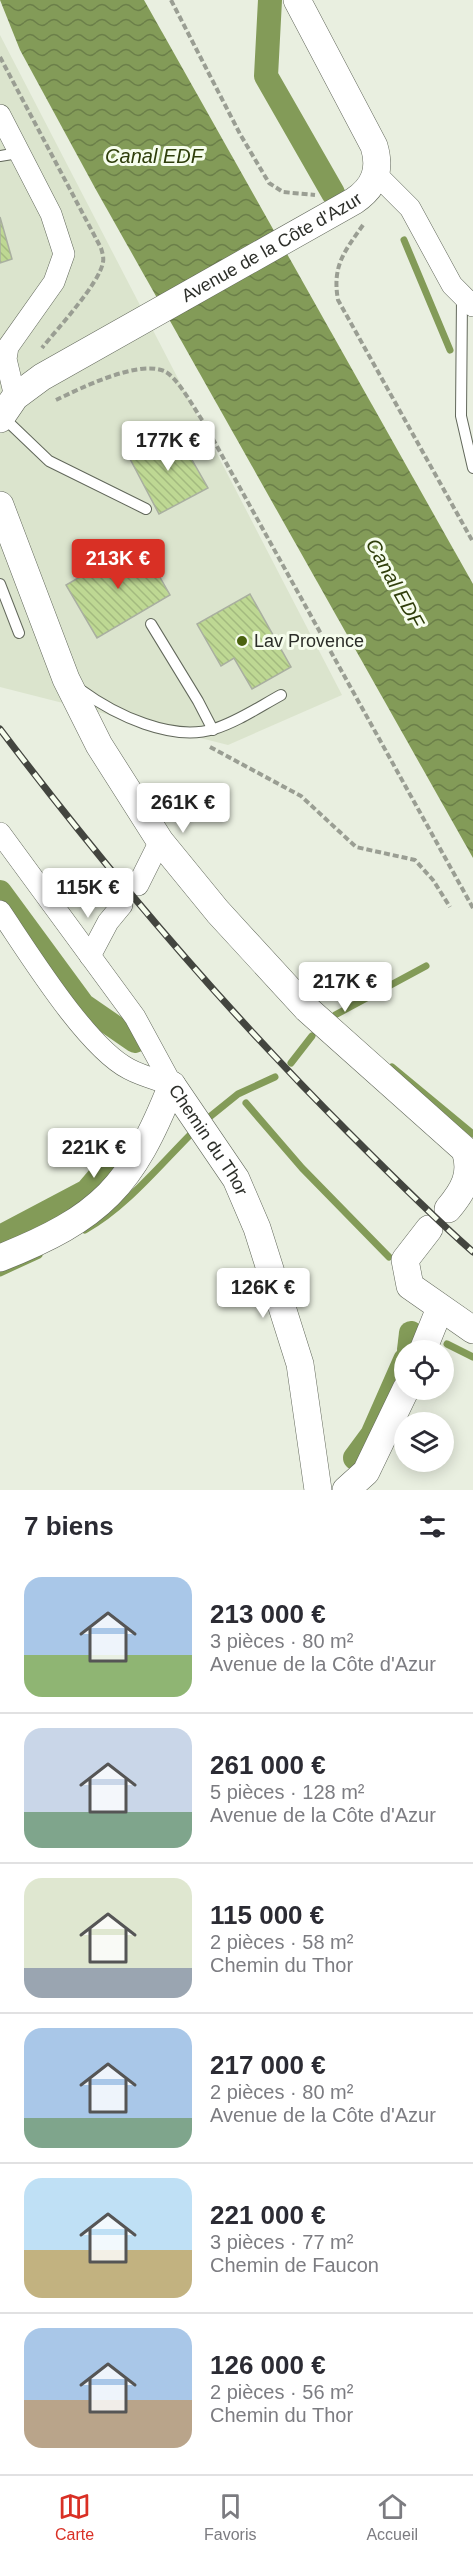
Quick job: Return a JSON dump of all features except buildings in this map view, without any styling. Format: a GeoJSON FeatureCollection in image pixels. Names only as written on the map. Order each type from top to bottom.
{"type":"FeatureCollection","features":[{"type":"Feature","properties":{"kind":"street","name":"Avenue de la Côte d'Azur"},"geometry":{"type":"LineString","coordinates":[[5,411],[42,377],[100,343],[330,213],[362,208],[366,191],[377,175],[378,161],[374,146],[297,0]]}},
{"type":"Feature","properties":{"kind":"street"},"geometry":{"type":"LineString","coordinates":[[0,115],[9,155],[51,214],[64,254],[54,282],[3,352],[5,411]]}},
{"type":"Feature","properties":{"kind":"street"},"geometry":{"type":"LineString","coordinates":[[377,175],[414,213],[442,268],[468,302]]}},
{"type":"Feature","properties":{"kind":"street"},"geometry":{"type":"LineString","coordinates":[[0,505],[66,679],[99,745],[160,841],[218,912],[307,1009],[456,1141],[470,1158],[472,1169],[470,1181],[448,1209]]}},
{"type":"Feature","properties":{"kind":"street","name":"Chemin du Thor"},"geometry":{"type":"LineString","coordinates":[[0,833],[135,1017],[172,1085],[214,1145],[242,1191],[276,1285],[300,1364],[318,1490]]}},
{"type":"Feature","properties":{"kind":"street"},"geometry":{"type":"LineString","coordinates":[[138,885],[160,841]]}},
{"type":"Feature","properties":{"kind":"street"},"geometry":{"type":"LineString","coordinates":[[90,956],[103,931],[122,904]]}},
{"type":"Feature","properties":{"kind":"street"},"geometry":{"type":"LineString","coordinates":[[0,911],[56,993],[99,1045],[128,1069],[172,1085],[147,1142],[132,1168],[110,1196],[61,1232],[0,1258]]}},
{"type":"Feature","properties":{"kind":"street"},"geometry":{"type":"LineString","coordinates":[[429,1229],[406,1257],[405,1269],[412,1289],[469,1327]]}},
{"type":"Feature","properties":{"kind":"street"},"geometry":{"type":"LineString","coordinates":[[427,1340],[440,1308]]}},
{"type":"Feature","properties":{"kind":"street"},"geometry":{"type":"LineString","coordinates":[[346,1490],[366,1472],[401,1400]]}},
{"type":"Feature","properties":{"kind":"lane"},"geometry":{"type":"LineString","coordinates":[[468,302],[461,416],[473,468]]}},
{"type":"Feature","properties":{"kind":"lane"},"geometry":{"type":"LineString","coordinates":[[5,411],[49,461],[146,509]]}},
{"type":"Feature","properties":{"kind":"lane"},"geometry":{"type":"LineString","coordinates":[[0,584],[18,633]]}},
{"type":"Feature","properties":{"kind":"lane"},"geometry":{"type":"LineString","coordinates":[[151,624],[198,700],[213,730]]}},
{"type":"Feature","properties":{"kind":"lane"},"geometry":{"type":"LineString","coordinates":[[66,679],[115,712],[182,733],[213,730],[281,695]]}},
{"type":"Feature","properties":{"kind":"path"},"geometry":{"type":"LineString","coordinates":[[171,0],[240,134],[269,183],[283,192],[362,208],[339,261],[335,281],[338,300],[473,542]]}},
{"type":"Feature","properties":{"kind":"path"},"geometry":{"type":"LineString","coordinates":[[46,404],[114,376],[150,369],[164,371],[174,378],[204,423],[473,908]]}},
{"type":"Feature","properties":{"kind":"path"},"geometry":{"type":"LineString","coordinates":[[182,733],[301,795],[356,847],[415,860],[433,879],[450,907]]}},
{"type":"Feature","properties":{"kind":"shaded area"},"geometry":{"type":"Polygon","coordinates":[[[0,35],[342,695],[228,745],[0,687],[0,35]]]}},
{"type":"Feature","properties":{"kind":"water","name":"Canal EDF"},"geometry":{"type":"Polygon","coordinates":[[[0,0],[144,0],[473,584],[473,858],[95,188],[20,50],[0,0]]]}},
{"type":"Feature","properties":{"kind":"waterway"},"geometry":{"type":"LineString","coordinates":[[270,0],[266,76],[333,193]]}},
{"type":"Feature","properties":{"kind":"waterway"},"geometry":{"type":"LineString","coordinates":[[404,240],[450,350]]}},
{"type":"Feature","properties":{"kind":"waterway"},"geometry":{"type":"LineString","coordinates":[[0,892],[83,1005],[135,1041]]}},
{"type":"Feature","properties":{"kind":"waterway"},"geometry":{"type":"LineString","coordinates":[[335,1015],[426,966]]}},
{"type":"Feature","properties":{"kind":"waterway"},"geometry":{"type":"LineString","coordinates":[[291,1063],[312,1036]]}},
{"type":"Feature","properties":{"kind":"waterway"},"geometry":{"type":"LineString","coordinates":[[392,1067],[473,1134]]}},
{"type":"Feature","properties":{"kind":"waterway"},"geometry":{"type":"LineString","coordinates":[[207,1119],[238,1094],[275,1077]]}},
{"type":"Feature","properties":{"kind":"waterway"},"geometry":{"type":"LineString","coordinates":[[246,1103],[302,1168],[389,1257]]}},
{"type":"Feature","properties":{"kind":"waterway"},"geometry":{"type":"LineString","coordinates":[[85,1230],[128,1198],[192,1133]]}},
{"type":"Feature","properties":{"kind":"waterway"},"geometry":{"type":"LineString","coordinates":[[0,1237],[87,1191],[110,1164]]}},
{"type":"Feature","properties":{"kind":"waterway"},"geometry":{"type":"LineString","coordinates":[[0,1273],[39,1255]]}},
{"type":"Feature","properties":{"kind":"waterway"},"geometry":{"type":"LineString","coordinates":[[410,1340],[411,1333]]}},
{"type":"Feature","properties":{"kind":"waterway"},"geometry":{"type":"LineString","coordinates":[[454,1348],[473,1357]]}},
{"type":"Feature","properties":{"kind":"waterway"},"geometry":{"type":"LineString","coordinates":[[355,1458],[372,1435],[394,1385]]}},
{"type":"Feature","properties":{"kind":"railway"},"geometry":{"type":"LineString","coordinates":[[0,729],[82,835],[211,987],[348,1132],[473,1252]]}},
{"type":"Feature","properties":{"kind":"place","name":"Lav Provence"},"geometry":{"type":"Point","coordinates":[242,641]}}]}
